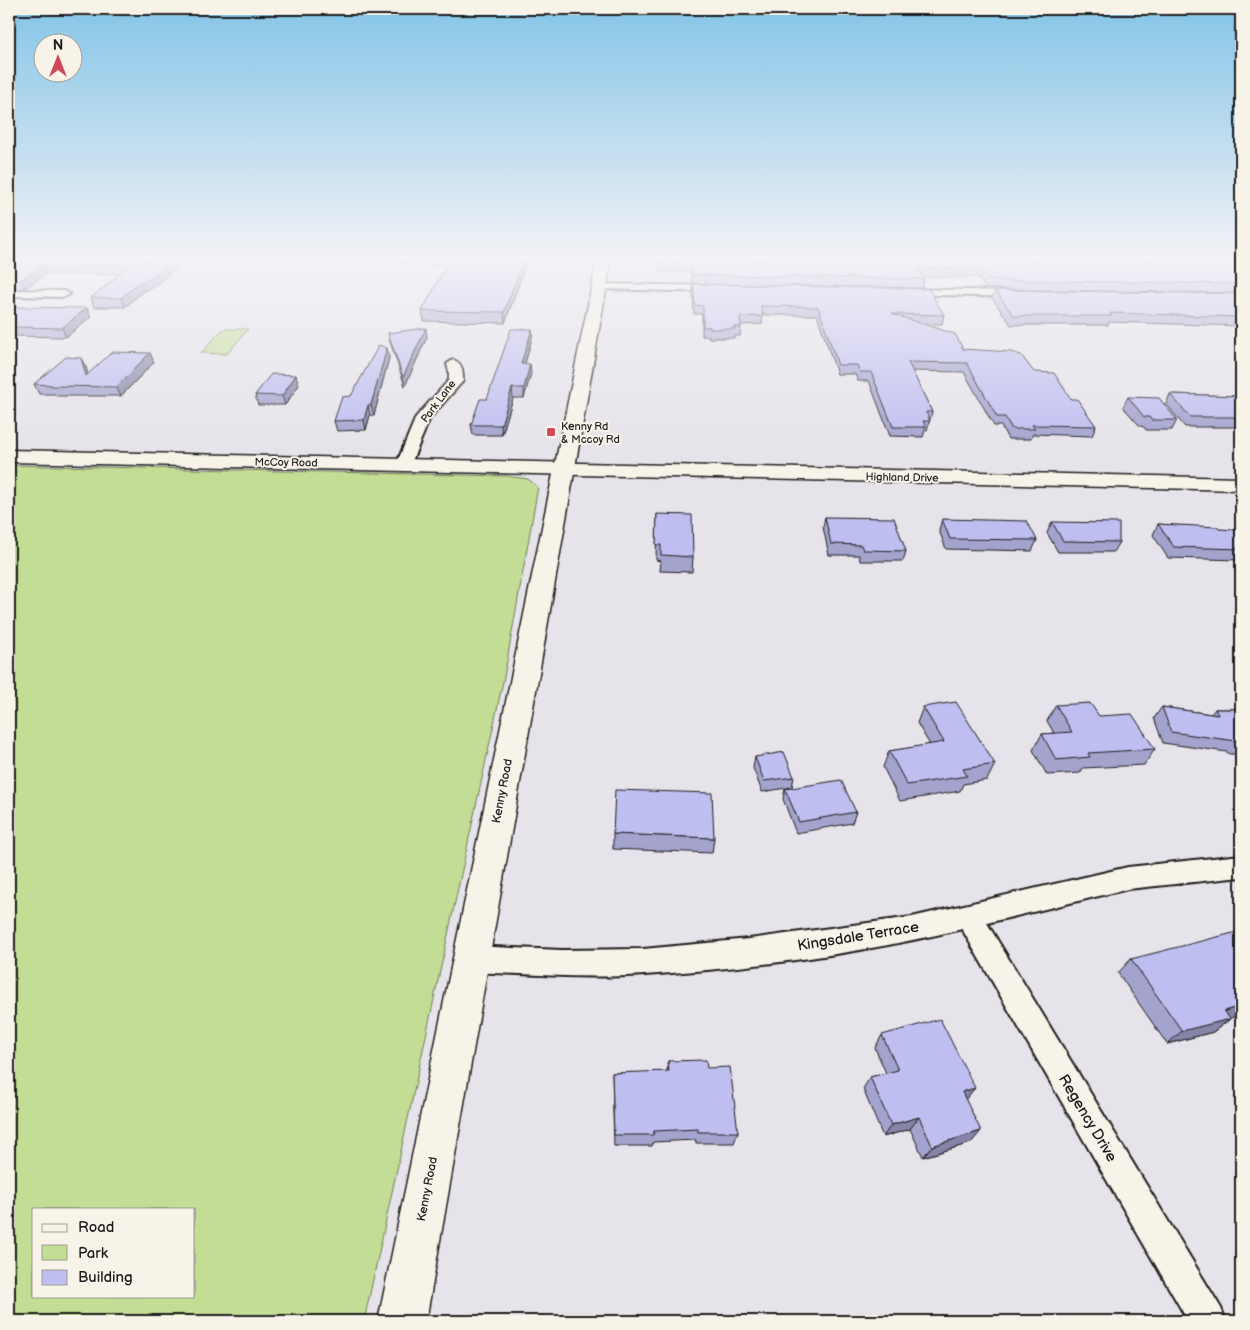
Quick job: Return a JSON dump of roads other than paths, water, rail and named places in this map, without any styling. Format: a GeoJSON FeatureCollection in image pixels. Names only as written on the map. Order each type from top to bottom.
{"type":"FeatureCollection","features":[{"type":"Feature","properties":{"kind":"main road","name":"Kenny Road"},"geometry":{"type":"LineString","coordinates":[[402,1321],[592,323]]}},
{"type":"Feature","properties":{"kind":"main road","name":"McCoy Road"},"geometry":{"type":"LineString","coordinates":[[9,456],[564,469]]}},
{"type":"Feature","properties":{"kind":"main road","name":"Highland Drive"},"geometry":{"type":"LineString","coordinates":[[564,469],[1241,484]]}},
{"type":"Feature","properties":{"kind":"street","name":"Park Lane"},"geometry":{"type":"LineString","coordinates":[[404,465],[423,417],[456,381],[456,371],[453,364]]}},
{"type":"Feature","properties":{"kind":"street","name":"Kingsdale Terrace"},"geometry":{"type":"LineString","coordinates":[[470,959],[562,963],[643,962],[835,941],[912,929],[1128,878],[1241,866]]}},
{"type":"Feature","properties":{"kind":"street","name":"Regency Drive"},"geometry":{"type":"LineString","coordinates":[[968,915],[1208,1321]]}},
{"type":"Feature","properties":{"kind":"place","name":"Kenny Rd & Mccoy Rd"},"geometry":{"type":"Point","coordinates":[551,432]}}]}
